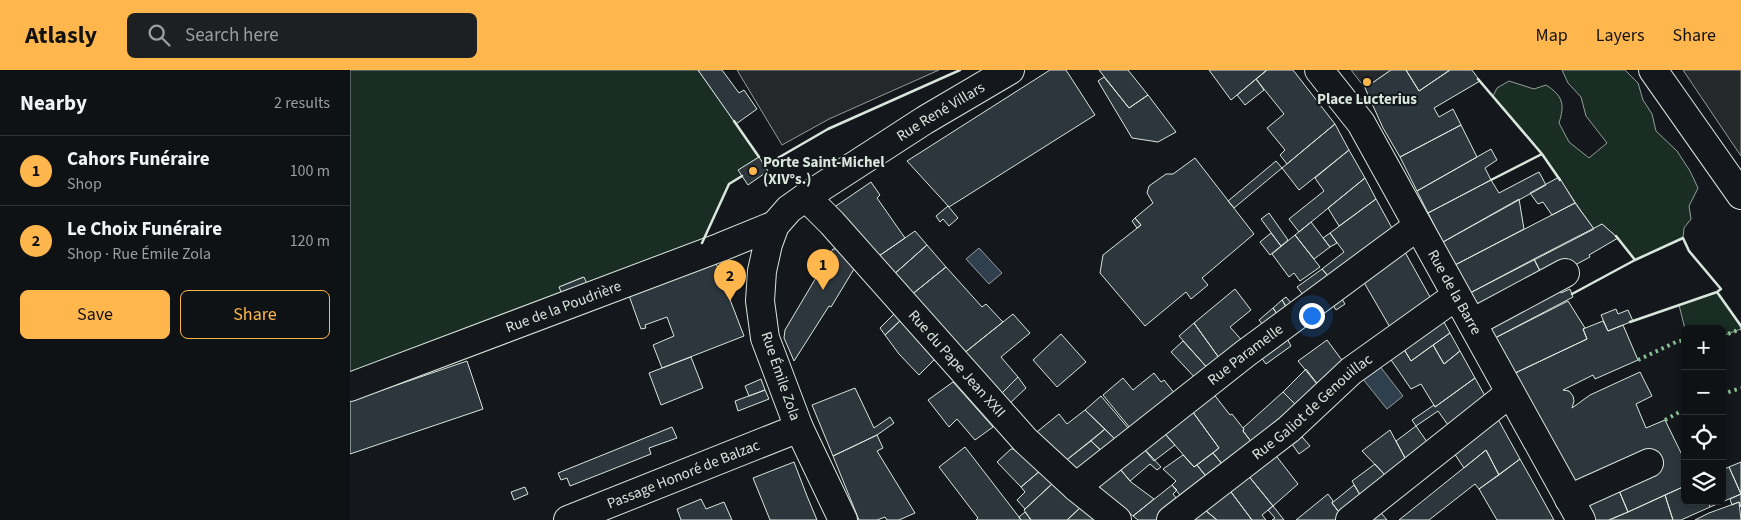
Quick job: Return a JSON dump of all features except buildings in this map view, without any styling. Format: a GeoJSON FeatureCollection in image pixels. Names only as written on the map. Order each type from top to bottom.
{"type":"FeatureCollection","features":[{"type":"Feature","properties":{"kind":"main road","name":"Rue René Villars"},"geometry":{"type":"LineString","coordinates":[[775,225],[789,209],[806,197],[925,120],[1010,70]]}},
{"type":"Feature","properties":{"kind":"main road","name":"Rue de la Barre"},"geometry":{"type":"LineString","coordinates":[[1319,70],[1361,123],[1575,510]]}},
{"type":"Feature","properties":{"kind":"main road"},"geometry":{"type":"LineString","coordinates":[[1653,70],[1741,195]]}},
{"type":"Feature","properties":{"kind":"main road","name":"Rue du Pape Jean XXII"},"geometry":{"type":"LineString","coordinates":[[806,197],[832,223],[1025,440],[1076,487],[1116,520]]}},
{"type":"Feature","properties":{"kind":"main road","name":"Rue de la Poudrière"},"geometry":{"type":"LineString","coordinates":[[350,387],[775,225]]}},
{"type":"Feature","properties":{"kind":"main road","name":"Rue Émile Zola"},"geometry":{"type":"LineString","coordinates":[[775,225],[768,244],[762,271],[760,301],[765,338],[799,428],[843,520]]}},
{"type":"Feature","properties":{"kind":"main road","name":"Rue Paramelle"},"geometry":{"type":"LineString","coordinates":[[1076,487],[1246,353],[1418,226]]}},
{"type":"Feature","properties":{"kind":"main road"},"geometry":{"type":"LineString","coordinates":[[1472,323],[1565,273]]}},
{"type":"Feature","properties":{"kind":"main road","name":"Rue Galiot de Genouillac"},"geometry":{"type":"LineString","coordinates":[[1171,520],[1288,429],[1350,371],[1456,296]]}},
{"type":"Feature","properties":{"kind":"main road"},"geometry":{"type":"LineString","coordinates":[[1350,520],[1510,393]]}},
{"type":"Feature","properties":{"kind":"main road","name":"Passage Honoré de Balzac"},"geometry":{"type":"LineString","coordinates":[[568,520],[799,428]]}},
{"type":"Feature","properties":{"kind":"main road"},"geometry":{"type":"LineString","coordinates":[[1575,510],[1649,462]]}},
{"type":"Feature","properties":{"kind":"green space"},"geometry":{"type":"Polygon","coordinates":[[[350,70],[698,70],[759,157],[739,170],[742,176],[729,184],[701,245],[589,288],[583,277],[559,287],[564,298],[350,373],[350,70]]]}},
{"type":"Feature","properties":{"kind":"green space"},"geometry":{"type":"Polygon","coordinates":[[[1562,70],[1625,70],[1638,83],[1643,100],[1652,114],[1656,131],[1677,151],[1698,188],[1689,206],[1691,219],[1684,228],[1683,238],[1635,260],[1618,238],[1602,224],[1594,229],[1543,155],[1493,96],[1497,88],[1509,81],[1534,89],[1546,85],[1556,93],[1561,101],[1562,111],[1559,123],[1569,142],[1589,158],[1607,143],[1586,116],[1581,97],[1568,83],[1562,70]]]}},
{"type":"Feature","properties":{"kind":"green space"},"geometry":{"type":"Polygon","coordinates":[[[1717,292],[1741,326],[1741,329],[1726,335],[1726,325],[1684,325],[1679,305],[1717,292]]]}},
{"type":"Feature","properties":{"kind":"shaded area"},"geometry":{"type":"Polygon","coordinates":[[[737,70],[939,70],[829,119],[782,145],[737,70]]]}},
{"type":"Feature","properties":{"kind":"shaded area","name":"Place Lucterius"},"geometry":{"type":"Polygon","coordinates":[[[1351,70],[1391,70],[1365,88],[1351,70]]]}},
{"type":"Feature","properties":{"kind":"shaded area"},"geometry":{"type":"Polygon","coordinates":[[[1683,70],[1741,70],[1741,156],[1720,125],[1683,70]]]}},
{"type":"Feature","properties":{"kind":"water"},"geometry":{"type":"Polygon","coordinates":[[[979,248],[1002,273],[989,284],[966,259],[979,248]]]}},
{"type":"Feature","properties":{"kind":"water"},"geometry":{"type":"Polygon","coordinates":[[[1379,365],[1403,396],[1387,409],[1362,378],[1379,365]]]}},
{"type":"Feature","properties":{"kind":"hedge"},"geometry":{"type":"LineString","coordinates":[[1726,335],[1741,329]]}},
{"type":"Feature","properties":{"kind":"hedge"},"geometry":{"type":"LineString","coordinates":[[1638,360],[1681,341]]}},
{"type":"Feature","properties":{"kind":"hedge"},"geometry":{"type":"LineString","coordinates":[[1726,393],[1741,388]]}},
{"type":"Feature","properties":{"kind":"hedge"},"geometry":{"type":"LineString","coordinates":[[1665,420],[1681,411]]}},
{"type":"Feature","properties":{"kind":"wall"},"geometry":{"type":"LineString","coordinates":[[764,166],[828,129],[960,70]]}},
{"type":"Feature","properties":{"kind":"wall"},"geometry":{"type":"LineString","coordinates":[[1478,79],[1542,154],[1560,180]]}},
{"type":"Feature","properties":{"kind":"wall"},"geometry":{"type":"LineString","coordinates":[[734,121],[759,157]]}},
{"type":"Feature","properties":{"kind":"wall"},"geometry":{"type":"LineString","coordinates":[[1491,180],[1542,154]]}},
{"type":"Feature","properties":{"kind":"wall"},"geometry":{"type":"LineString","coordinates":[[702,243],[729,184],[742,176]]}},
{"type":"Feature","properties":{"kind":"wall"},"geometry":{"type":"LineString","coordinates":[[1616,236],[1635,260],[1683,238],[1689,251],[1721,289],[1717,292],[1741,326]]}},
{"type":"Feature","properties":{"kind":"wall"},"geometry":{"type":"LineString","coordinates":[[1572,294],[1635,260]]}},
{"type":"Feature","properties":{"kind":"wall"},"geometry":{"type":"LineString","coordinates":[[1630,322],[1717,292]]}},
{"type":"Feature","properties":{"kind":"place","name":"Place Lucterius"},"geometry":{"type":"Point","coordinates":[1367,82]}},
{"type":"Feature","properties":{"kind":"place","name":"Porte Saint-Michel (XIV°s.)"},"geometry":{"type":"Point","coordinates":[753,171]}},
{"type":"Feature","properties":{"kind":"place","name":"Cahors Funéraire"},"geometry":{"type":"Point","coordinates":[823,290]}},
{"type":"Feature","properties":{"kind":"place","name":"Le Choix Funéraire"},"geometry":{"type":"Point","coordinates":[730,301]}}]}
